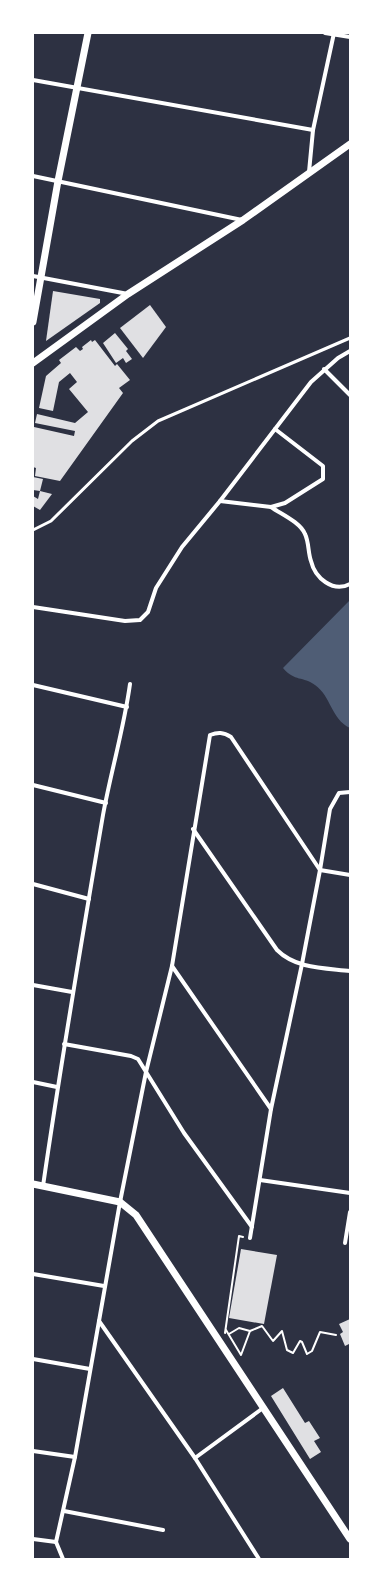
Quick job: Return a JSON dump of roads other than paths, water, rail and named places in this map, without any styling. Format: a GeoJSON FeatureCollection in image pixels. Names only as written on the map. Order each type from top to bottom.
{"type":"FeatureCollection","features":[{"type":"Feature","properties":{"kind":"street"},"geometry":{"type":"LineString","coordinates":[[33,322],[36,277],[78,89],[88,33]]}},
{"type":"Feature","properties":{"kind":"street"},"geometry":{"type":"LineString","coordinates":[[325,33],[350,37]]}},
{"type":"Feature","properties":{"kind":"street"},"geometry":{"type":"LineString","coordinates":[[309,173],[314,130],[334,34]]}},
{"type":"Feature","properties":{"kind":"street"},"geometry":{"type":"LineString","coordinates":[[33,80],[314,130]]}},
{"type":"Feature","properties":{"kind":"street"},"geometry":{"type":"LineString","coordinates":[[33,363],[128,294],[243,220],[350,144]]}},
{"type":"Feature","properties":{"kind":"street"},"geometry":{"type":"LineString","coordinates":[[33,176],[243,220]]}},
{"type":"Feature","properties":{"kind":"street"},"geometry":{"type":"LineString","coordinates":[[36,277],[128,294]]}},
{"type":"Feature","properties":{"kind":"street"},"geometry":{"type":"LineString","coordinates":[[33,607],[125,621],[140,620],[148,612],[156,588],[182,547],[220,501],[311,382],[324,369],[350,351]]}},
{"type":"Feature","properties":{"kind":"street"},"geometry":{"type":"LineString","coordinates":[[324,369],[350,395]]}},
{"type":"Feature","properties":{"kind":"street"},"geometry":{"type":"LineString","coordinates":[[220,501],[271,507],[285,504],[323,479],[324,470],[319,462],[275,429]]}},
{"type":"Feature","properties":{"kind":"street"},"geometry":{"type":"LineString","coordinates":[[271,507],[300,527],[305,534],[311,563],[322,580],[330,586],[345,587],[350,584]]}},
{"type":"Feature","properties":{"kind":"street"},"geometry":{"type":"LineString","coordinates":[[43,1186],[72,992],[106,802],[127,707],[130,684]]}},
{"type":"Feature","properties":{"kind":"street"},"geometry":{"type":"LineString","coordinates":[[33,685],[127,707]]}},
{"type":"Feature","properties":{"kind":"street"},"geometry":{"type":"LineString","coordinates":[[63,1559],[56,1542],[75,1457],[104,1286],[146,1072],[172,966],[193,829],[210,735],[217,732],[225,733],[231,737],[320,870],[350,875]]}},
{"type":"Feature","properties":{"kind":"street"},"geometry":{"type":"LineString","coordinates":[[33,784],[106,802]]}},
{"type":"Feature","properties":{"kind":"street"},"geometry":{"type":"LineString","coordinates":[[250,1238],[271,1109],[302,964],[330,809],[339,793],[349,792]]}},
{"type":"Feature","properties":{"kind":"street"},"geometry":{"type":"LineString","coordinates":[[193,829],[277,950],[285,958],[302,964],[350,971]]}},
{"type":"Feature","properties":{"kind":"street"},"geometry":{"type":"LineString","coordinates":[[33,884],[89,899]]}},
{"type":"Feature","properties":{"kind":"street"},"geometry":{"type":"LineString","coordinates":[[172,966],[271,1109]]}},
{"type":"Feature","properties":{"kind":"street"},"geometry":{"type":"LineString","coordinates":[[33,985],[72,992]]}},
{"type":"Feature","properties":{"kind":"street"},"geometry":{"type":"LineString","coordinates":[[64,1044],[130,1056],[138,1059],[184,1133],[252,1227]]}},
{"type":"Feature","properties":{"kind":"street"},"geometry":{"type":"LineString","coordinates":[[33,1082],[57,1087]]}},
{"type":"Feature","properties":{"kind":"street"},"geometry":{"type":"LineString","coordinates":[[260,1180],[350,1193]]}},
{"type":"Feature","properties":{"kind":"street"},"geometry":{"type":"LineString","coordinates":[[33,1184],[120,1202],[136,1215],[350,1539]]}},
{"type":"Feature","properties":{"kind":"street"},"geometry":{"type":"LineString","coordinates":[[344,1243],[350,1212]]}},
{"type":"Feature","properties":{"kind":"street"},"geometry":{"type":"LineString","coordinates":[[33,1274],[104,1286]]}},
{"type":"Feature","properties":{"kind":"street"},"geometry":{"type":"LineString","coordinates":[[99,1321],[195,1458],[259,1559]]}},
{"type":"Feature","properties":{"kind":"street"},"geometry":{"type":"LineString","coordinates":[[33,1360],[90,1369]]}},
{"type":"Feature","properties":{"kind":"street"},"geometry":{"type":"LineString","coordinates":[[195,1458],[263,1408]]}},
{"type":"Feature","properties":{"kind":"street"},"geometry":{"type":"LineString","coordinates":[[33,1451],[75,1457]]}},
{"type":"Feature","properties":{"kind":"street"},"geometry":{"type":"LineString","coordinates":[[64,1511],[162,1530]]}},
{"type":"Feature","properties":{"kind":"street"},"geometry":{"type":"LineString","coordinates":[[33,1539],[56,1542]]}},
{"type":"Feature","properties":{"kind":"lane"},"geometry":{"type":"LineString","coordinates":[[33,530],[51,521],[132,441],[158,421],[350,338]]}},
{"type":"Feature","properties":{"kind":"water"},"geometry":{"type":"Polygon","coordinates":[[[350,600],[350,728],[339,719],[325,695],[315,685],[311,682],[291,675],[283,668],[350,600]]]}}]}
